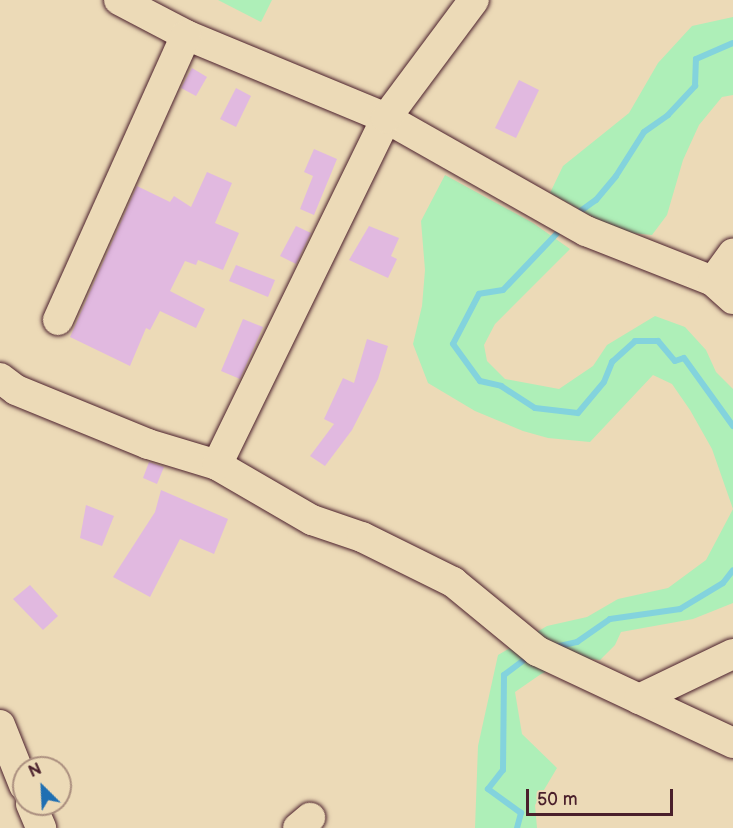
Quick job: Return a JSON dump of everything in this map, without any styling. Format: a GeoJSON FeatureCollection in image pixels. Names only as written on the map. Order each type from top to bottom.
{"type":"FeatureCollection","features":[{"type":"Feature","properties":{"kind":"street"},"geometry":{"type":"LineString","coordinates":[[119,0],[186,35],[386,118],[586,231],[723,290],[733,253]]}},
{"type":"Feature","properties":{"kind":"street"},"geometry":{"type":"LineString","coordinates":[[217,465],[386,118],[474,0]]}},
{"type":"Feature","properties":{"kind":"street"},"geometry":{"type":"LineString","coordinates":[[58,320],[186,35]]}},
{"type":"Feature","properties":{"kind":"street"},"geometry":{"type":"LineString","coordinates":[[0,378],[16,390],[148,444],[217,465],[303,515],[362,537],[453,582],[537,651],[733,743]]}},
{"type":"Feature","properties":{"kind":"street"},"geometry":{"type":"LineString","coordinates":[[639,699],[733,654]]}},
{"type":"Feature","properties":{"kind":"street"},"geometry":{"type":"LineString","coordinates":[[0,725],[12,756]]}},
{"type":"Feature","properties":{"kind":"green space"},"geometry":{"type":"Polygon","coordinates":[[[218,0],[272,0],[261,22],[218,0]]]}},
{"type":"Feature","properties":{"kind":"green space"},"geometry":{"type":"Polygon","coordinates":[[[733,17],[733,95],[722,97],[699,125],[683,160],[667,215],[652,235],[620,232],[550,193],[563,166],[629,113],[658,63],[692,26],[733,17]]]}},
{"type":"Feature","properties":{"kind":"green space"},"geometry":{"type":"Polygon","coordinates":[[[445,175],[533,223],[570,249],[495,324],[484,345],[487,361],[505,379],[559,389],[593,366],[607,345],[655,316],[685,327],[706,350],[716,372],[733,389],[733,509],[712,449],[690,410],[672,384],[653,375],[590,442],[548,438],[523,431],[475,411],[428,383],[413,344],[422,306],[425,270],[421,221],[445,175]]]}},
{"type":"Feature","properties":{"kind":"green space"},"geometry":{"type":"Polygon","coordinates":[[[733,509],[733,603],[693,619],[621,632],[615,645],[600,660],[579,658],[541,674],[515,692],[522,734],[557,768],[535,805],[537,828],[475,828],[478,746],[498,655],[547,626],[587,617],[618,599],[668,588],[706,560],[733,509]]]}},
{"type":"Feature","properties":{"kind":"building"},"geometry":{"type":"Polygon","coordinates":[[[192,68],[207,77],[196,96],[181,88],[192,68]]]}},
{"type":"Feature","properties":{"kind":"building"},"geometry":{"type":"Polygon","coordinates":[[[519,80],[539,90],[516,138],[495,128],[519,80]]]}},
{"type":"Feature","properties":{"kind":"building"},"geometry":{"type":"Polygon","coordinates":[[[236,88],[251,96],[236,127],[220,119],[236,88]]]}},
{"type":"Feature","properties":{"kind":"building"},"geometry":{"type":"Polygon","coordinates":[[[314,149],[337,159],[314,215],[300,209],[313,176],[304,172],[314,149]]]}},
{"type":"Feature","properties":{"kind":"building"},"geometry":{"type":"Polygon","coordinates":[[[207,172],[232,183],[215,223],[239,233],[223,270],[198,260],[196,265],[185,261],[170,291],[205,309],[196,328],[160,311],[150,330],[146,328],[130,366],[70,337],[137,186],[170,202],[174,196],[191,207],[207,172]]]}},
{"type":"Feature","properties":{"kind":"building"},"geometry":{"type":"Polygon","coordinates":[[[296,226],[311,233],[296,264],[280,256],[296,226]]]}},
{"type":"Feature","properties":{"kind":"building"},"geometry":{"type":"Polygon","coordinates":[[[369,226],[399,238],[391,256],[397,259],[388,278],[349,260],[369,226]]]}},
{"type":"Feature","properties":{"kind":"building"},"geometry":{"type":"Polygon","coordinates":[[[236,265],[275,280],[268,297],[229,281],[236,265]]]}},
{"type":"Feature","properties":{"kind":"building"},"geometry":{"type":"Polygon","coordinates":[[[243,319],[263,327],[240,379],[221,371],[243,319]]]}},
{"type":"Feature","properties":{"kind":"building"},"geometry":{"type":"Polygon","coordinates":[[[367,339],[388,346],[378,379],[352,430],[325,466],[310,456],[334,424],[324,419],[343,378],[354,383],[367,339]]]}},
{"type":"Feature","properties":{"kind":"building"},"geometry":{"type":"Polygon","coordinates":[[[149,462],[164,467],[157,484],[143,478],[149,462]]]}},
{"type":"Feature","properties":{"kind":"building"},"geometry":{"type":"Polygon","coordinates":[[[161,490],[228,519],[214,554],[180,539],[150,597],[113,577],[155,512],[161,490]]]}},
{"type":"Feature","properties":{"kind":"building"},"geometry":{"type":"Polygon","coordinates":[[[86,505],[114,516],[102,546],[80,538],[86,505]]]}},
{"type":"Feature","properties":{"kind":"building"},"geometry":{"type":"Polygon","coordinates":[[[30,585],[58,616],[43,630],[13,599],[30,585]]]}},
{"type":"Feature","properties":{"kind":"waterway"},"geometry":{"type":"LineString","coordinates":[[575,215],[596,200],[616,176],[644,132],[668,115],[695,86],[696,59],[733,43]]}},
{"type":"Feature","properties":{"kind":"waterway"},"geometry":{"type":"LineString","coordinates":[[564,226],[503,290],[479,294],[453,344],[480,381],[501,386],[535,408],[578,413],[604,382],[612,362],[635,341],[658,341],[675,361],[684,358],[733,426]]}},
{"type":"Feature","properties":{"kind":"waterway"},"geometry":{"type":"LineString","coordinates":[[555,647],[577,642],[610,619],[680,609],[723,583],[733,570]]}},
{"type":"Feature","properties":{"kind":"waterway"},"geometry":{"type":"LineString","coordinates":[[517,828],[521,813],[488,789],[503,770],[504,675],[529,656]]}}]}
